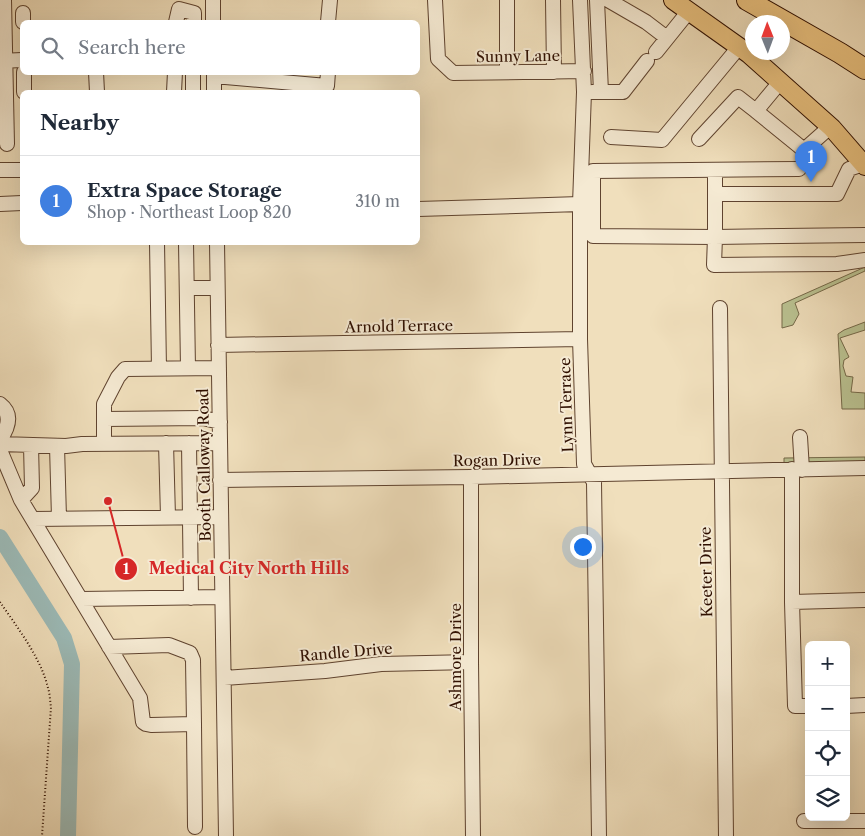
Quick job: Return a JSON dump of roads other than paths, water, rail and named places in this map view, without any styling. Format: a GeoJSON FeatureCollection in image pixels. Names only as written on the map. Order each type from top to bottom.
{"type":"FeatureCollection","features":[{"type":"Feature","properties":{"kind":"highway"},"geometry":{"type":"LineString","coordinates":[[746,0],[865,69]]}},
{"type":"Feature","properties":{"kind":"main road"},"geometry":{"type":"LineString","coordinates":[[673,0],[739,47],[780,82],[830,126],[864,165]]}},
{"type":"Feature","properties":{"kind":"street"},"geometry":{"type":"LineString","coordinates":[[4,0],[3,61],[7,144]]}},
{"type":"Feature","properties":{"kind":"street"},"geometry":{"type":"LineString","coordinates":[[212,0],[213,20]]}},
{"type":"Feature","properties":{"kind":"street"},"geometry":{"type":"LineString","coordinates":[[328,20],[330,0]]}},
{"type":"Feature","properties":{"kind":"street","name":"Sunny Lane"},"geometry":{"type":"LineString","coordinates":[[435,0],[438,59],[452,73],[584,72]]}},
{"type":"Feature","properties":{"kind":"street"},"geometry":{"type":"LineString","coordinates":[[507,0],[507,72]]}},
{"type":"Feature","properties":{"kind":"street"},"geometry":{"type":"LineString","coordinates":[[553,0],[554,72]]}},
{"type":"Feature","properties":{"kind":"street","name":"Lynn Terrace"},"geometry":{"type":"LineString","coordinates":[[580,0],[584,72],[580,204],[580,339],[584,464],[594,482],[599,836]]}},
{"type":"Feature","properties":{"kind":"street"},"geometry":{"type":"LineString","coordinates":[[597,0],[601,92]]}},
{"type":"Feature","properties":{"kind":"street"},"geometry":{"type":"LineString","coordinates":[[608,0],[646,22],[667,38]]}},
{"type":"Feature","properties":{"kind":"street"},"geometry":{"type":"LineString","coordinates":[[176,20],[179,9],[194,13],[194,20]]}},
{"type":"Feature","properties":{"kind":"street"},"geometry":{"type":"LineString","coordinates":[[584,92],[623,92],[689,11]]}},
{"type":"Feature","properties":{"kind":"street"},"geometry":{"type":"LineString","coordinates":[[612,137],[662,140],[739,47]]}},
{"type":"Feature","properties":{"kind":"street"},"geometry":{"type":"LineString","coordinates":[[3,61],[20,60]]}},
{"type":"Feature","properties":{"kind":"street"},"geometry":{"type":"LineString","coordinates":[[24,75],[24,90]]}},
{"type":"Feature","properties":{"kind":"street"},"geometry":{"type":"LineString","coordinates":[[96,75],[97,90]]}},
{"type":"Feature","properties":{"kind":"street"},"geometry":{"type":"LineString","coordinates":[[174,75],[174,90]]}},
{"type":"Feature","properties":{"kind":"street"},"geometry":{"type":"LineString","coordinates":[[193,75],[193,90]]}},
{"type":"Feature","properties":{"kind":"street"},"geometry":{"type":"LineString","coordinates":[[214,75],[214,90]]}},
{"type":"Feature","properties":{"kind":"street"},"geometry":{"type":"LineString","coordinates":[[225,75],[327,84]]}},
{"type":"Feature","properties":{"kind":"street"},"geometry":{"type":"LineString","coordinates":[[756,111],[780,82]]}},
{"type":"Feature","properties":{"kind":"street"},"geometry":{"type":"LineString","coordinates":[[699,139],[738,97],[804,150],[830,126]]}},
{"type":"Feature","properties":{"kind":"street"},"geometry":{"type":"LineString","coordinates":[[715,194],[837,194],[849,169],[864,165]]}},
{"type":"Feature","properties":{"kind":"street"},"geometry":{"type":"LineString","coordinates":[[799,169],[593,171],[594,236],[865,235]]}},
{"type":"Feature","properties":{"kind":"street"},"geometry":{"type":"LineString","coordinates":[[0,170],[20,170]]}},
{"type":"Feature","properties":{"kind":"street"},"geometry":{"type":"LineString","coordinates":[[715,170],[714,265],[837,264],[865,260]]}},
{"type":"Feature","properties":{"kind":"street"},"geometry":{"type":"LineString","coordinates":[[0,204],[20,203]]}},
{"type":"Feature","properties":{"kind":"street"},"geometry":{"type":"LineString","coordinates":[[420,209],[580,204]]}},
{"type":"Feature","properties":{"kind":"street"},"geometry":{"type":"LineString","coordinates":[[158,245],[159,369]]}},
{"type":"Feature","properties":{"kind":"street"},"geometry":{"type":"LineString","coordinates":[[186,245],[188,368]]}},
{"type":"Feature","properties":{"kind":"street","name":"Booth Calloway Road"},"geometry":{"type":"LineString","coordinates":[[216,245],[226,836]]}},
{"type":"Feature","properties":{"kind":"street"},"geometry":{"type":"LineString","coordinates":[[186,288],[217,288]]}},
{"type":"Feature","properties":{"kind":"street","name":"Keeter Drive"},"geometry":{"type":"LineString","coordinates":[[720,308],[726,836]]}},
{"type":"Feature","properties":{"kind":"street","name":"Arnold Terrace"},"geometry":{"type":"LineString","coordinates":[[218,345],[580,339]]}},
{"type":"Feature","properties":{"kind":"street"},"geometry":{"type":"LineString","coordinates":[[104,444],[104,404],[118,377],[125,369],[219,368]]}},
{"type":"Feature","properties":{"kind":"street"},"geometry":{"type":"LineString","coordinates":[[0,404],[6,409],[9,420],[6,431],[0,440]]}},
{"type":"Feature","properties":{"kind":"street"},"geometry":{"type":"LineString","coordinates":[[104,419],[203,418],[220,422]]}},
{"type":"Feature","properties":{"kind":"street"},"geometry":{"type":"LineString","coordinates":[[800,437],[792,602],[796,706],[805,706]]}},
{"type":"Feature","properties":{"kind":"street"},"geometry":{"type":"LineString","coordinates":[[166,443],[168,517]]}},
{"type":"Feature","properties":{"kind":"street"},"geometry":{"type":"LineString","coordinates":[[189,443],[191,598]]}},
{"type":"Feature","properties":{"kind":"street"},"geometry":{"type":"LineString","coordinates":[[0,444],[57,446],[220,443]]}},
{"type":"Feature","properties":{"kind":"street"},"geometry":{"type":"LineString","coordinates":[[21,500],[32,488],[31,445]]}},
{"type":"Feature","properties":{"kind":"street"},"geometry":{"type":"LineString","coordinates":[[57,446],[59,518]]}},
{"type":"Feature","properties":{"kind":"street"},"geometry":{"type":"LineString","coordinates":[[0,450],[21,500],[140,698],[142,722],[151,725],[194,724]]}},
{"type":"Feature","properties":{"kind":"street","name":"Rogan Drive"},"geometry":{"type":"LineString","coordinates":[[220,480],[472,477],[865,468]]}},
{"type":"Feature","properties":{"kind":"street","name":"Ashmore Drive"},"geometry":{"type":"LineString","coordinates":[[472,477],[471,662],[473,836]]}},
{"type":"Feature","properties":{"kind":"street"},"geometry":{"type":"LineString","coordinates":[[33,519],[221,517]]}},
{"type":"Feature","properties":{"kind":"street"},"geometry":{"type":"LineString","coordinates":[[81,599],[222,597]]}},
{"type":"Feature","properties":{"kind":"street"},"geometry":{"type":"LineString","coordinates":[[792,602],[865,600]]}},
{"type":"Feature","properties":{"kind":"street"},"geometry":{"type":"LineString","coordinates":[[109,647],[169,646],[190,652],[193,660],[195,827]]}},
{"type":"Feature","properties":{"kind":"street","name":"Randle Drive"},"geometry":{"type":"LineString","coordinates":[[224,678],[325,671],[381,664],[471,662]]}},
{"type":"Feature","properties":{"kind":"street"},"geometry":{"type":"LineString","coordinates":[[850,706],[865,705]]}},
{"type":"Feature","properties":{"kind":"street"},"geometry":{"type":"LineString","coordinates":[[804,821],[865,821]]}},
{"type":"Feature","properties":{"kind":"waterway"},"geometry":{"type":"LineString","coordinates":[[0,537],[64,638],[72,664],[68,836]]}},
{"type":"Feature","properties":{"kind":"place","name":"Extra Space Storage"},"geometry":{"type":"Point","coordinates":[811,182]}},
{"type":"Feature","properties":{"kind":"place","name":"Medical City North Hills"},"geometry":{"type":"Point","coordinates":[108,501]}}]}
